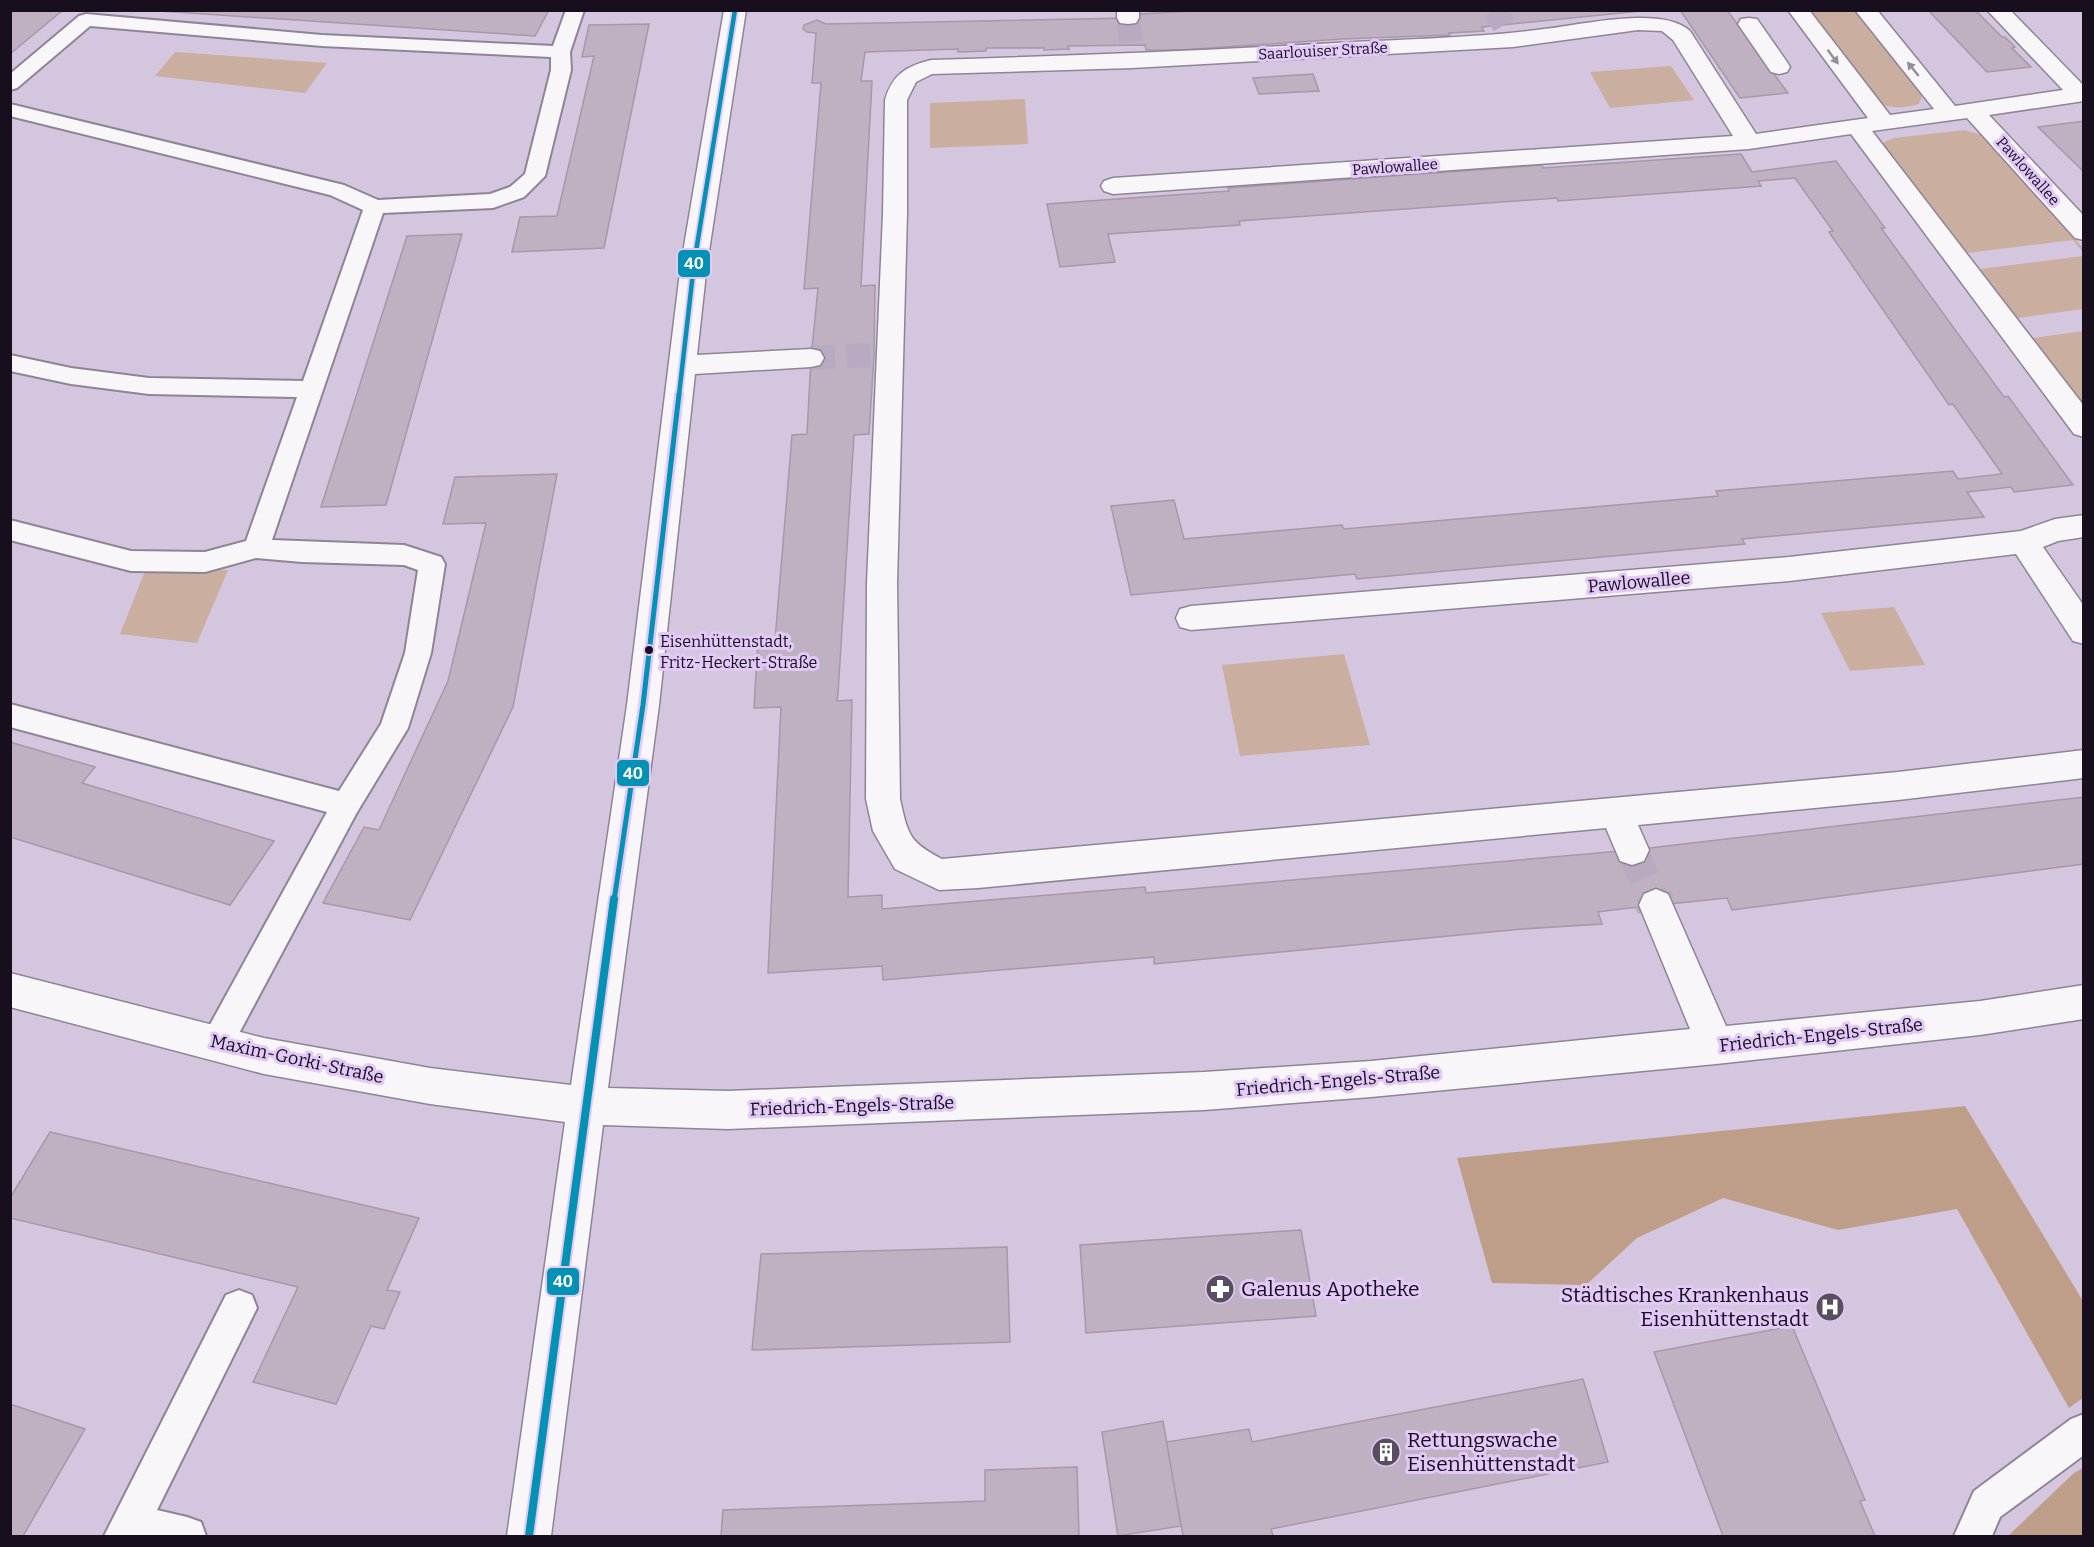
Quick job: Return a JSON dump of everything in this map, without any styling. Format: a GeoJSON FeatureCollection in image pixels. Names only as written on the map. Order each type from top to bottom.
{"type":"FeatureCollection","features":[{"type":"Feature","properties":{"kind":"street"},"geometry":{"type":"LineString","coordinates":[[529,1536],[620,858],[643,705],[694,264],[735,10]]}},
{"type":"Feature","properties":{"kind":"street"},"geometry":{"type":"LineString","coordinates":[[1798,10],[1884,124]]}},
{"type":"Feature","properties":{"kind":"street","name":"Pawlowallee"},"geometry":{"type":"LineString","coordinates":[[1865,10],[1961,113],[2084,232]]}},
{"type":"Feature","properties":{"kind":"street"},"geometry":{"type":"LineString","coordinates":[[1997,10],[2081,94]]}},
{"type":"Feature","properties":{"kind":"street","name":"Saarlouiser Straße"},"geometry":{"type":"LineString","coordinates":[[1616,812],[978,873],[939,875],[907,858],[890,831],[883,799],[882,354],[895,214],[896,100],[899,86],[911,73],[932,67],[1132,53],[1638,24],[1666,25],[1676,29],[1682,36],[1749,142]]}},
{"type":"Feature","properties":{"kind":"street"},"geometry":{"type":"LineString","coordinates":[[1749,24],[1779,68]]}},
{"type":"Feature","properties":{"kind":"street","name":"Pawlowallee"},"geometry":{"type":"LineString","coordinates":[[1113,186],[1749,142],[2081,94]]}},
{"type":"Feature","properties":{"kind":"street"},"geometry":{"type":"LineString","coordinates":[[1857,128],[2084,428]]}},
{"type":"Feature","properties":{"kind":"street"},"geometry":{"type":"LineString","coordinates":[[683,365],[811,358]]}},
{"type":"Feature","properties":{"kind":"street","name":"Pawlowallee"},"geometry":{"type":"LineString","coordinates":[[1191,618],[1789,569],[2024,542],[2055,530],[2084,526]]}},
{"type":"Feature","properties":{"kind":"street"},"geometry":{"type":"LineString","coordinates":[[2024,542],[2084,632]]}},
{"type":"Feature","properties":{"kind":"street"},"geometry":{"type":"LineString","coordinates":[[1632,850],[1616,812],[1886,787],[2084,764]]}},
{"type":"Feature","properties":{"kind":"street"},"geometry":{"type":"LineString","coordinates":[[1656,905],[1716,1046]]}},
{"type":"Feature","properties":{"kind":"street","name":"Maxim-Gorki-Straße"},"geometry":{"type":"LineString","coordinates":[[10,990],[264,1056],[430,1086],[588,1106]]}},
{"type":"Feature","properties":{"kind":"street","name":"Friedrich-Engels-Straße"},"geometry":{"type":"LineString","coordinates":[[588,1106],[728,1110],[1204,1091],[1407,1076],[1716,1046],[1980,1018],[2084,1002]]}},
{"type":"Feature","properties":{"kind":"lane"},"geometry":{"type":"LineString","coordinates":[[10,111],[337,190],[375,207],[492,201],[517,192],[535,176],[561,70],[560,52],[575,10]]}},
{"type":"Feature","properties":{"kind":"lane"},"geometry":{"type":"LineString","coordinates":[[10,84],[91,15],[174,30],[322,41],[560,52]]}},
{"type":"Feature","properties":{"kind":"lane"},"geometry":{"type":"LineString","coordinates":[[256,548],[375,207]]}},
{"type":"Feature","properties":{"kind":"lane"},"geometry":{"type":"LineString","coordinates":[[10,363],[71,376],[149,386],[310,388]]}},
{"type":"Feature","properties":{"kind":"lane"},"geometry":{"type":"LineString","coordinates":[[10,530],[130,561],[205,562],[256,548],[302,552],[404,555],[432,564],[418,653],[394,728],[346,805],[217,1043]]}},
{"type":"Feature","properties":{"kind":"lane"},"geometry":{"type":"LineString","coordinates":[[10,715],[346,805]]}},
{"type":"Feature","properties":{"kind":"lane"},"geometry":{"type":"LineString","coordinates":[[188,1536],[126,1530],[239,1308]]}},
{"type":"Feature","properties":{"kind":"lane"},"geometry":{"type":"LineString","coordinates":[[1973,1536],[1987,1504],[2084,1432]]}},
{"type":"Feature","properties":{"kind":"shaded area"},"geometry":{"type":"Polygon","coordinates":[[[1805,11],[1855,11],[1922,96],[1919,104],[1896,107],[1874,101],[1805,11]]]}},
{"type":"Feature","properties":{"kind":"shaded area"},"geometry":{"type":"Polygon","coordinates":[[[175,52],[327,63],[305,93],[155,76],[175,52]]]}},
{"type":"Feature","properties":{"kind":"shaded area"},"geometry":{"type":"Polygon","coordinates":[[[1671,66],[1694,100],[1610,108],[1590,72],[1671,66]]]}},
{"type":"Feature","properties":{"kind":"shaded area"},"geometry":{"type":"Polygon","coordinates":[[[1025,99],[1028,144],[930,148],[930,103],[1025,99]]]}},
{"type":"Feature","properties":{"kind":"shaded area"},"geometry":{"type":"Polygon","coordinates":[[[1964,130],[1982,135],[2083,248],[2083,252],[2073,240],[1967,253],[1980,269],[2083,256],[2083,309],[2018,318],[2033,338],[2083,331],[2083,410],[1880,144],[1894,138],[1964,130]]]}},
{"type":"Feature","properties":{"kind":"shaded area"},"geometry":{"type":"Polygon","coordinates":[[[228,570],[197,643],[120,634],[145,571],[228,570]]]}},
{"type":"Feature","properties":{"kind":"shaded area"},"geometry":{"type":"Polygon","coordinates":[[[1894,607],[1925,665],[1850,671],[1821,613],[1894,607]]]}},
{"type":"Feature","properties":{"kind":"shaded area"},"geometry":{"type":"Polygon","coordinates":[[[1344,654],[1370,745],[1240,756],[1222,665],[1344,654]]]}},
{"type":"Feature","properties":{"kind":"shaded area"},"geometry":{"type":"Polygon","coordinates":[[[1965,1106],[2083,1301],[2083,1398],[2069,1408],[1957,1209],[1838,1230],[1723,1198],[1637,1238],[1586,1285],[1492,1283],[1457,1158],[1965,1106]]]}},
{"type":"Feature","properties":{"kind":"shaded area"},"geometry":{"type":"Polygon","coordinates":[[[2083,1468],[2083,1536],[2008,1536],[2074,1473],[2083,1468]]]}},
{"type":"Feature","properties":{"kind":"building"},"geometry":{"type":"Polygon","coordinates":[[[15,10],[63,10],[10,54],[10,14],[15,10]]]}},
{"type":"Feature","properties":{"kind":"building"},"geometry":{"type":"Polygon","coordinates":[[[144,10],[549,10],[535,36],[144,10]]]}},
{"type":"Feature","properties":{"kind":"building"},"geometry":{"type":"Polygon","coordinates":[[[1651,10],[1482,27],[1484,31],[1449,33],[1450,35],[1342,39],[1181,50],[1146,50],[1145,45],[1068,46],[1069,49],[1044,50],[1044,48],[986,48],[986,51],[958,52],[958,49],[865,52],[861,81],[872,81],[861,286],[875,285],[874,355],[869,434],[854,435],[837,701],[852,700],[848,897],[882,895],[882,909],[1145,887],[1146,893],[1632,850],[2084,797],[2084,864],[1732,910],[1727,898],[1598,912],[1602,924],[1522,929],[1154,964],[1154,957],[883,980],[882,966],[768,973],[781,707],[754,708],[758,641],[775,640],[792,435],[807,434],[818,288],[804,289],[821,83],[812,83],[816,33],[807,32],[803,29],[804,25],[817,20],[826,24],[1128,18],[1139,17],[1138,14],[1197,11],[1651,10]]]}},
{"type":"Feature","properties":{"kind":"building"},"geometry":{"type":"Polygon","coordinates":[[[1680,10],[1727,10],[1788,93],[1740,98],[1680,10]]]}},
{"type":"Feature","properties":{"kind":"building"},"geometry":{"type":"Polygon","coordinates":[[[1928,10],[1975,10],[2015,47],[2012,48],[2031,67],[1987,72],[1928,10]]]}},
{"type":"Feature","properties":{"kind":"building"},"geometry":{"type":"Polygon","coordinates":[[[649,24],[604,248],[512,252],[520,217],[557,216],[594,56],[582,57],[589,25],[649,24]]]}},
{"type":"Feature","properties":{"kind":"building"},"geometry":{"type":"Polygon","coordinates":[[[1313,74],[1319,91],[1259,94],[1253,78],[1313,74]]]}},
{"type":"Feature","properties":{"kind":"building"},"geometry":{"type":"Polygon","coordinates":[[[2084,121],[2084,172],[2038,127],[2084,121]]]}},
{"type":"Feature","properties":{"kind":"building"},"geometry":{"type":"Polygon","coordinates":[[[1741,154],[1752,172],[1836,161],[1885,228],[1881,228],[2004,397],[2008,396],[2073,485],[2014,492],[2011,487],[1967,492],[1984,517],[1742,539],[1745,544],[1357,579],[1355,574],[1131,595],[1111,506],[1174,500],[1184,539],[1342,525],[1344,529],[1718,496],[1716,491],[1953,471],[1958,479],[2002,474],[1953,404],[1949,405],[1829,232],[1833,231],[1795,178],[1758,181],[1761,186],[1239,221],[1240,225],[1108,234],[1115,262],[1060,267],[1047,204],[1542,165],[1543,168],[1741,154]]]}},
{"type":"Feature","properties":{"kind":"building"},"geometry":{"type":"Polygon","coordinates":[[[462,234],[386,505],[321,507],[407,236],[462,234]]]}},
{"type":"Feature","properties":{"kind":"building"},"geometry":{"type":"Polygon","coordinates":[[[557,474],[513,707],[410,920],[323,903],[364,827],[379,830],[448,681],[486,523],[443,524],[455,477],[557,474]]]}},
{"type":"Feature","properties":{"kind":"building"},"geometry":{"type":"Polygon","coordinates":[[[10,742],[95,767],[82,783],[274,841],[230,905],[10,837],[10,742]]]}},
{"type":"Feature","properties":{"kind":"building"},"geometry":{"type":"Polygon","coordinates":[[[50,1132],[419,1218],[387,1290],[400,1292],[384,1329],[371,1326],[336,1404],[253,1382],[298,1287],[10,1218],[10,1198],[50,1132]]]}},
{"type":"Feature","properties":{"kind":"building"},"geometry":{"type":"Polygon","coordinates":[[[1301,1230],[1316,1316],[1086,1333],[1080,1245],[1301,1230]]]}},
{"type":"Feature","properties":{"kind":"building"},"geometry":{"type":"Polygon","coordinates":[[[1007,1247],[1010,1342],[752,1350],[761,1254],[1007,1247]]]}},
{"type":"Feature","properties":{"kind":"building"},"geometry":{"type":"Polygon","coordinates":[[[1792,1326],[1865,1500],[1860,1501],[1875,1536],[1723,1536],[1654,1352],[1792,1326]]]}},
{"type":"Feature","properties":{"kind":"building","name":"Rettungswache Eisenhüttenstadt"},"geometry":{"type":"Polygon","coordinates":[[[1583,1379],[1608,1462],[1271,1529],[1273,1536],[1183,1536],[1166,1442],[1249,1429],[1252,1442],[1583,1379]]]}},
{"type":"Feature","properties":{"kind":"building"},"geometry":{"type":"Polygon","coordinates":[[[10,1404],[85,1429],[23,1536],[10,1536],[10,1404]]]}},
{"type":"Feature","properties":{"kind":"building"},"geometry":{"type":"Polygon","coordinates":[[[1163,1421],[1181,1526],[1118,1536],[1102,1432],[1163,1421]]]}},
{"type":"Feature","properties":{"kind":"building"},"geometry":{"type":"Polygon","coordinates":[[[1077,1467],[1079,1536],[721,1536],[723,1510],[985,1501],[985,1470],[1077,1467]]]}},
{"type":"Feature","properties":{"kind":"tunnel"},"geometry":{"type":"LineString","coordinates":[[1495,10],[1504,25]]}},
{"type":"Feature","properties":{"kind":"tunnel"},"geometry":{"type":"LineString","coordinates":[[1128,18],[1131,45]]}},
{"type":"Feature","properties":{"kind":"tunnel"},"geometry":{"type":"LineString","coordinates":[[811,358],[874,355]]}},
{"type":"Feature","properties":{"kind":"tunnel"},"geometry":{"type":"LineString","coordinates":[[1632,850],[1654,901]]}},
{"type":"Feature","properties":{"kind":"tunnel"},"geometry":{"type":"LineString","coordinates":[[1654,901],[1656,905]]}},
{"type":"Feature","properties":{"kind":"transit line","name":"40"},"geometry":{"type":"LineString","coordinates":[[529,1536],[620,858],[643,705],[694,264],[735,10]]}},
{"type":"Feature","properties":{"kind":"place","name":"Eisenhüttenstadt, Fritz-Heckert-Straße"},"geometry":{"type":"Point","coordinates":[649,650]}},
{"type":"Feature","properties":{"kind":"place","name":"Galenus Apotheke"},"geometry":{"type":"Point","coordinates":[1220,1289]}},
{"type":"Feature","properties":{"kind":"place","name":"Städtisches Krankenhaus Eisenhüttenstadt"},"geometry":{"type":"Point","coordinates":[1830,1307]}},
{"type":"Feature","properties":{"kind":"place","name":"Rettungswache Eisenhüttenstadt"},"geometry":{"type":"Point","coordinates":[1386,1452]}}]}
